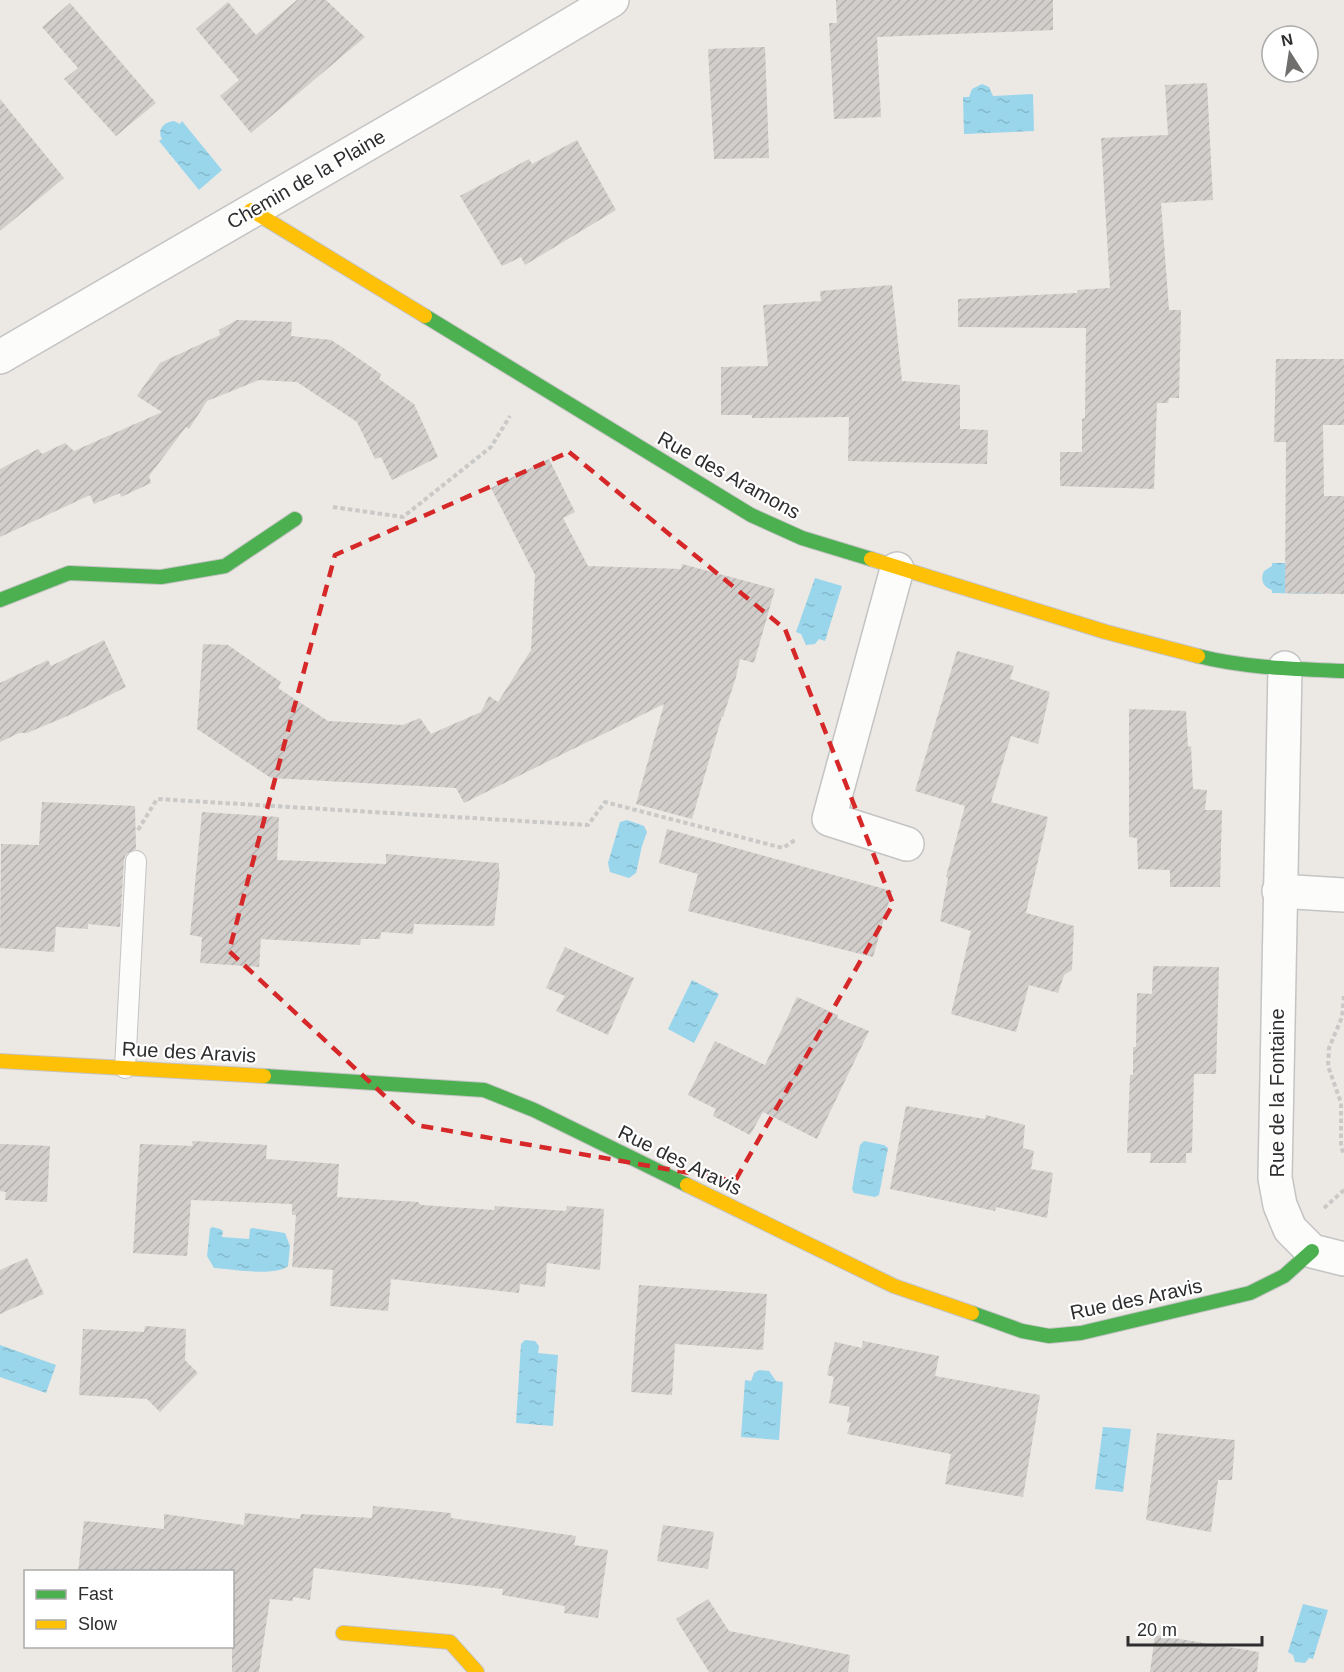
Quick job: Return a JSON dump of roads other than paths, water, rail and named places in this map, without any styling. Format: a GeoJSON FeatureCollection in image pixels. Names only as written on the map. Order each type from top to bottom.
{"type":"FeatureCollection","features":[{"type":"Feature","properties":{"kind":"street","name":"Chemin de la Plaine"},"geometry":{"type":"LineString","coordinates":[[0,357],[612,0]]}},
{"type":"Feature","properties":{"kind":"street","name":"Rue des Aramons"},"geometry":{"type":"LineString","coordinates":[[251,210],[751,514],[802,538],[1127,638],[1214,660],[1285,668],[1344,671]]}},
{"type":"Feature","properties":{"kind":"street"},"geometry":{"type":"LineString","coordinates":[[0,600],[69,573],[161,577],[225,566],[295,519]]}},
{"type":"Feature","properties":{"kind":"street"},"geometry":{"type":"LineString","coordinates":[[897,569],[829,819],[907,844]]}},
{"type":"Feature","properties":{"kind":"street","name":"Rue de la Fontaine"},"geometry":{"type":"LineString","coordinates":[[1285,668],[1275,1178],[1280,1205],[1290,1229],[1312,1251]]}},
{"type":"Feature","properties":{"kind":"street"},"geometry":{"type":"LineString","coordinates":[[1279,891],[1344,895]]}},
{"type":"Feature","properties":{"kind":"street","name":"Rue des Aravis"},"geometry":{"type":"LineString","coordinates":[[0,1061],[484,1090],[534,1110],[894,1286],[1022,1331],[1048,1336],[1081,1333],[1250,1293],[1284,1276],[1312,1251]]}},
{"type":"Feature","properties":{"kind":"street"},"geometry":{"type":"LineString","coordinates":[[1312,1251],[1344,1259]]}},
{"type":"Feature","properties":{"kind":"street"},"geometry":{"type":"LineString","coordinates":[[343,1633],[450,1642],[477,1672]]}},
{"type":"Feature","properties":{"kind":"lane"},"geometry":{"type":"LineString","coordinates":[[125,1068],[136,861]]}},
{"type":"Feature","properties":{"kind":"water"},"geometry":{"type":"Polygon","coordinates":[[[982,84],[989,87],[993,96],[1033,94],[1034,131],[964,134],[963,97],[969,97],[972,89],[982,84]]]}},
{"type":"Feature","properties":{"kind":"water"},"geometry":{"type":"Polygon","coordinates":[[[174,121],[180,124],[182,121],[222,170],[199,190],[159,141],[162,139],[160,132],[162,127],[174,121]]]}},
{"type":"Feature","properties":{"kind":"water"},"geometry":{"type":"Polygon","coordinates":[[[1272,563],[1322,563],[1322,594],[1272,593],[1272,590],[1264,585],[1262,577],[1264,571],[1272,566],[1272,563]]]}},
{"type":"Feature","properties":{"kind":"water"},"geometry":{"type":"Polygon","coordinates":[[[815,578],[842,586],[825,641],[819,639],[815,644],[806,645],[801,634],[796,632],[815,578]]]}},
{"type":"Feature","properties":{"kind":"water"},"geometry":{"type":"Polygon","coordinates":[[[627,820],[644,826],[647,832],[636,873],[629,878],[610,872],[608,863],[620,822],[627,820]]]}},
{"type":"Feature","properties":{"kind":"water"},"geometry":{"type":"Polygon","coordinates":[[[692,980],[719,994],[694,1043],[668,1029],[692,980]]]}},
{"type":"Feature","properties":{"kind":"water"},"geometry":{"type":"Polygon","coordinates":[[[864,1141],[888,1148],[879,1195],[875,1197],[854,1193],[852,1189],[860,1145],[864,1141]]]}},
{"type":"Feature","properties":{"kind":"water"},"geometry":{"type":"Polygon","coordinates":[[[212,1227],[223,1231],[222,1237],[249,1239],[250,1229],[253,1228],[285,1233],[290,1246],[288,1266],[263,1272],[214,1268],[207,1256],[212,1227]]]}},
{"type":"Feature","properties":{"kind":"water"},"geometry":{"type":"Polygon","coordinates":[[[525,1340],[535,1341],[539,1346],[538,1353],[558,1355],[553,1426],[516,1423],[521,1344],[525,1340]]]}},
{"type":"Feature","properties":{"kind":"water"},"geometry":{"type":"Polygon","coordinates":[[[0,1345],[56,1365],[46,1393],[0,1377],[0,1345]]]}},
{"type":"Feature","properties":{"kind":"water"},"geometry":{"type":"Polygon","coordinates":[[[759,1370],[769,1371],[776,1381],[783,1382],[779,1440],[741,1437],[745,1380],[751,1381],[754,1373],[759,1370]]]}},
{"type":"Feature","properties":{"kind":"water"},"geometry":{"type":"Polygon","coordinates":[[[1103,1427],[1131,1429],[1123,1492],[1095,1489],[1103,1427]]]}},
{"type":"Feature","properties":{"kind":"water"},"geometry":{"type":"Polygon","coordinates":[[[1303,1604],[1328,1610],[1313,1659],[1309,1658],[1305,1663],[1295,1662],[1293,1655],[1288,1652],[1303,1604]]]}}]}
